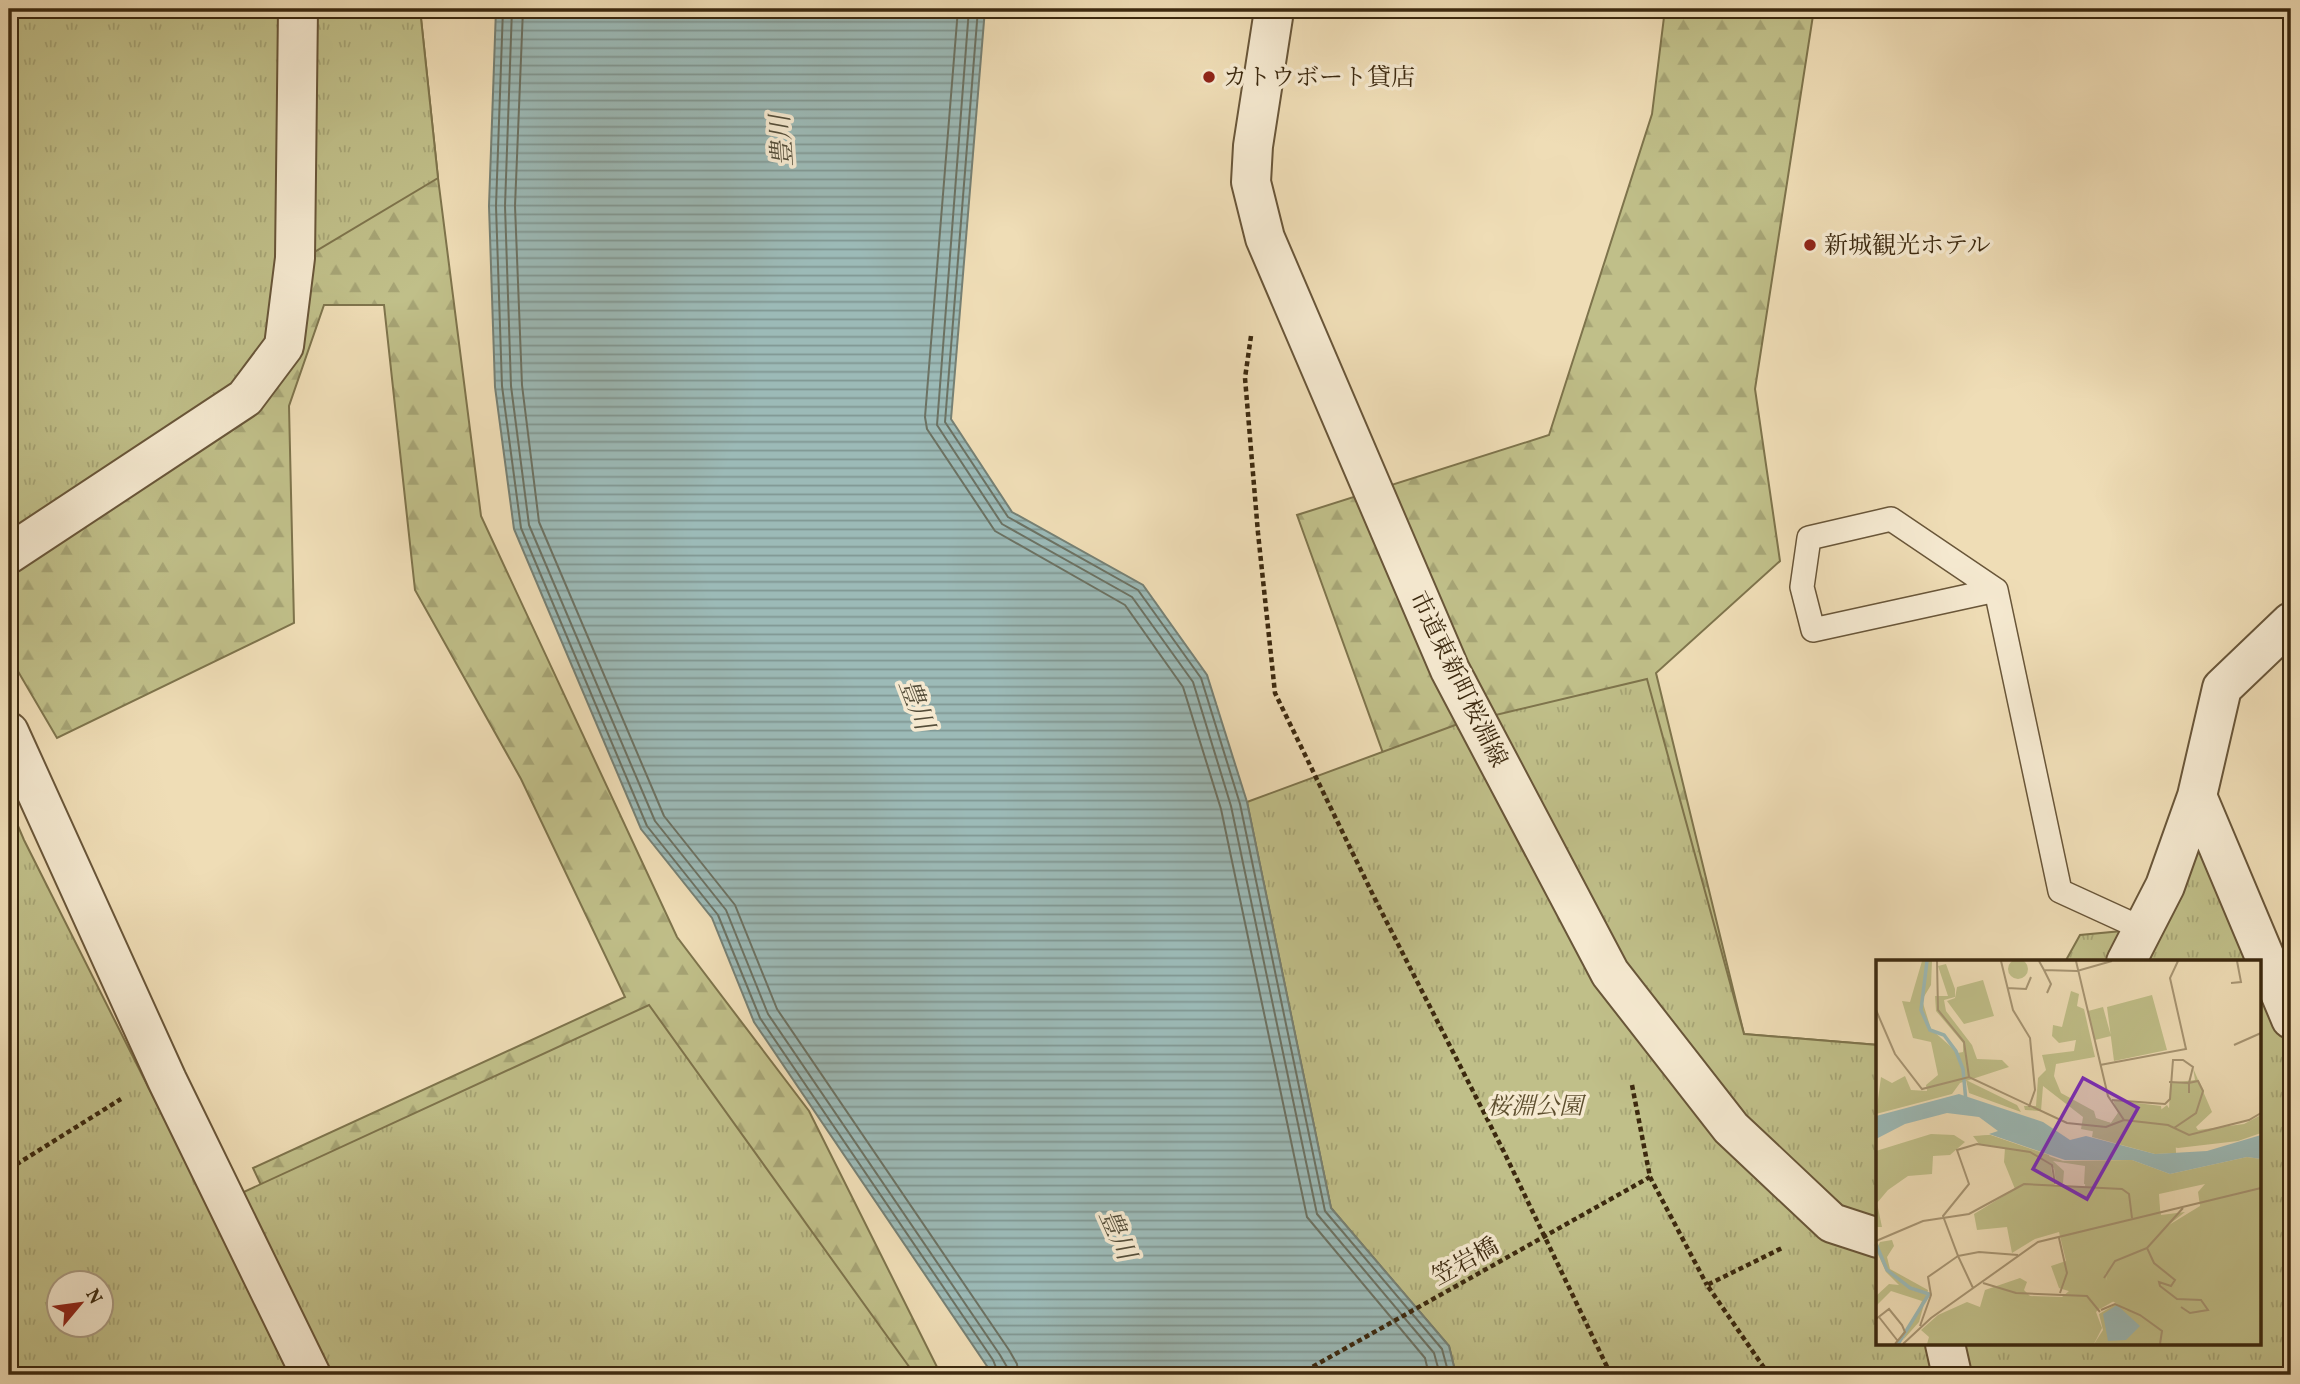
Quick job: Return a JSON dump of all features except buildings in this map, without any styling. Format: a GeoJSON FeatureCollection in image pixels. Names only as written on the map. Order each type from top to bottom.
{"type":"FeatureCollection","features":[{"type":"Feature","properties":{"kind":"street"},"geometry":{"type":"LineString","coordinates":[[9,554],[245,398],[284,346],[295,258],[298,9]]}},
{"type":"Feature","properties":{"kind":"street","name":"市道東新町桜淵線"},"geometry":{"type":"LineString","coordinates":[[1272,9],[1273,17],[1252,146],[1251,182],[1265,238],[1450,670],[1611,973],[1731,1128],[1832,1223],[1876,1237]]}},
{"type":"Feature","properties":{"kind":"street"},"geometry":{"type":"LineString","coordinates":[[2135,946],[2165,886],[2197,796],[2222,688],[2291,622]]}},
{"type":"Feature","properties":{"kind":"street"},"geometry":{"type":"LineString","coordinates":[[9,732],[167,1080],[311,1375]]}},
{"type":"Feature","properties":{"kind":"street"},"geometry":{"type":"LineString","coordinates":[[2197,796],[2291,1019]]}},
{"type":"Feature","properties":{"kind":"street"},"geometry":{"type":"LineString","coordinates":[[1945,1346],[1952,1375]]}},
{"type":"Feature","properties":{"kind":"lane"},"geometry":{"type":"LineString","coordinates":[[1997,590],[1813,630],[1802,587],[1809,538],[1891,519],[1997,590],[2060,891],[2135,946]]}},
{"type":"Feature","properties":{"kind":"path"},"geometry":{"type":"LineString","coordinates":[[1252,327],[1245,378],[1275,693],[1380,909],[1504,1152],[1611,1375]]}},
{"type":"Feature","properties":{"kind":"path"},"geometry":{"type":"LineString","coordinates":[[9,1168],[126,1096],[167,1080]]}},
{"type":"Feature","properties":{"kind":"path","name":"笠岩橋"},"geometry":{"type":"LineString","coordinates":[[1298,1375],[1650,1177],[1707,1285]]}},
{"type":"Feature","properties":{"kind":"path"},"geometry":{"type":"LineString","coordinates":[[1769,1375],[1707,1285],[1832,1223]]}},
{"type":"Feature","properties":{"kind":"green space"},"geometry":{"type":"Polygon","coordinates":[[[9,9],[420,9],[438,178],[286,269],[275,340],[240,390],[9,530],[9,9]]]}},
{"type":"Feature","properties":{"kind":"green space"},"geometry":{"type":"Polygon","coordinates":[[[420,9],[438,178],[481,516],[677,937],[809,1111],[941,1375],[350,1375],[253,1168],[625,997],[521,779],[415,590],[384,305],[324,305],[289,406],[294,623],[57,738],[9,656],[9,552],[321,100],[420,9]]]}},
{"type":"Feature","properties":{"kind":"green space"},"geometry":{"type":"Polygon","coordinates":[[[1665,9],[1814,9],[1755,389],[1780,561],[1656,673],[1744,1034],[1876,1045],[1876,1344],[1599,1375],[1418,850],[1297,515],[1549,435],[1652,114],[1665,9]]]}},
{"type":"Feature","properties":{"kind":"green space","name":"桜淵公園"},"geometry":{"type":"Polygon","coordinates":[[[1647,679],[1744,1034],[1876,1045],[1876,1346],[2262,1346],[2262,979],[2291,1051],[2291,1375],[1456,1375],[1449,1346],[1331,1208],[1247,802],[1458,724],[1647,679]]]}},
{"type":"Feature","properties":{"kind":"green space"},"geometry":{"type":"Polygon","coordinates":[[[9,805],[24,840],[209,1208],[649,1005],[915,1375],[9,1375],[9,805]]]}},
{"type":"Feature","properties":{"kind":"green space"},"geometry":{"type":"Polygon","coordinates":[[[2199,827],[2254,960],[2066,960],[2080,935],[2143,929],[2199,827]]]}},
{"type":"Feature","properties":{"kind":"water","name":"豊川"},"geometry":{"type":"Polygon","coordinates":[[[496,9],[985,9],[951,419],[1012,512],[1143,585],[1207,675],[1247,802],[1331,1208],[1449,1346],[1456,1375],[993,1375],[754,1022],[712,918],[641,829],[514,529],[495,387],[489,206],[496,9]]]}},
{"type":"Feature","properties":{"kind":"place","name":"カトウボート貸店"},"geometry":{"type":"Point","coordinates":[1209,77]}},
{"type":"Feature","properties":{"kind":"place","name":"新城観光ホテル"},"geometry":{"type":"Point","coordinates":[1810,245]}}]}
